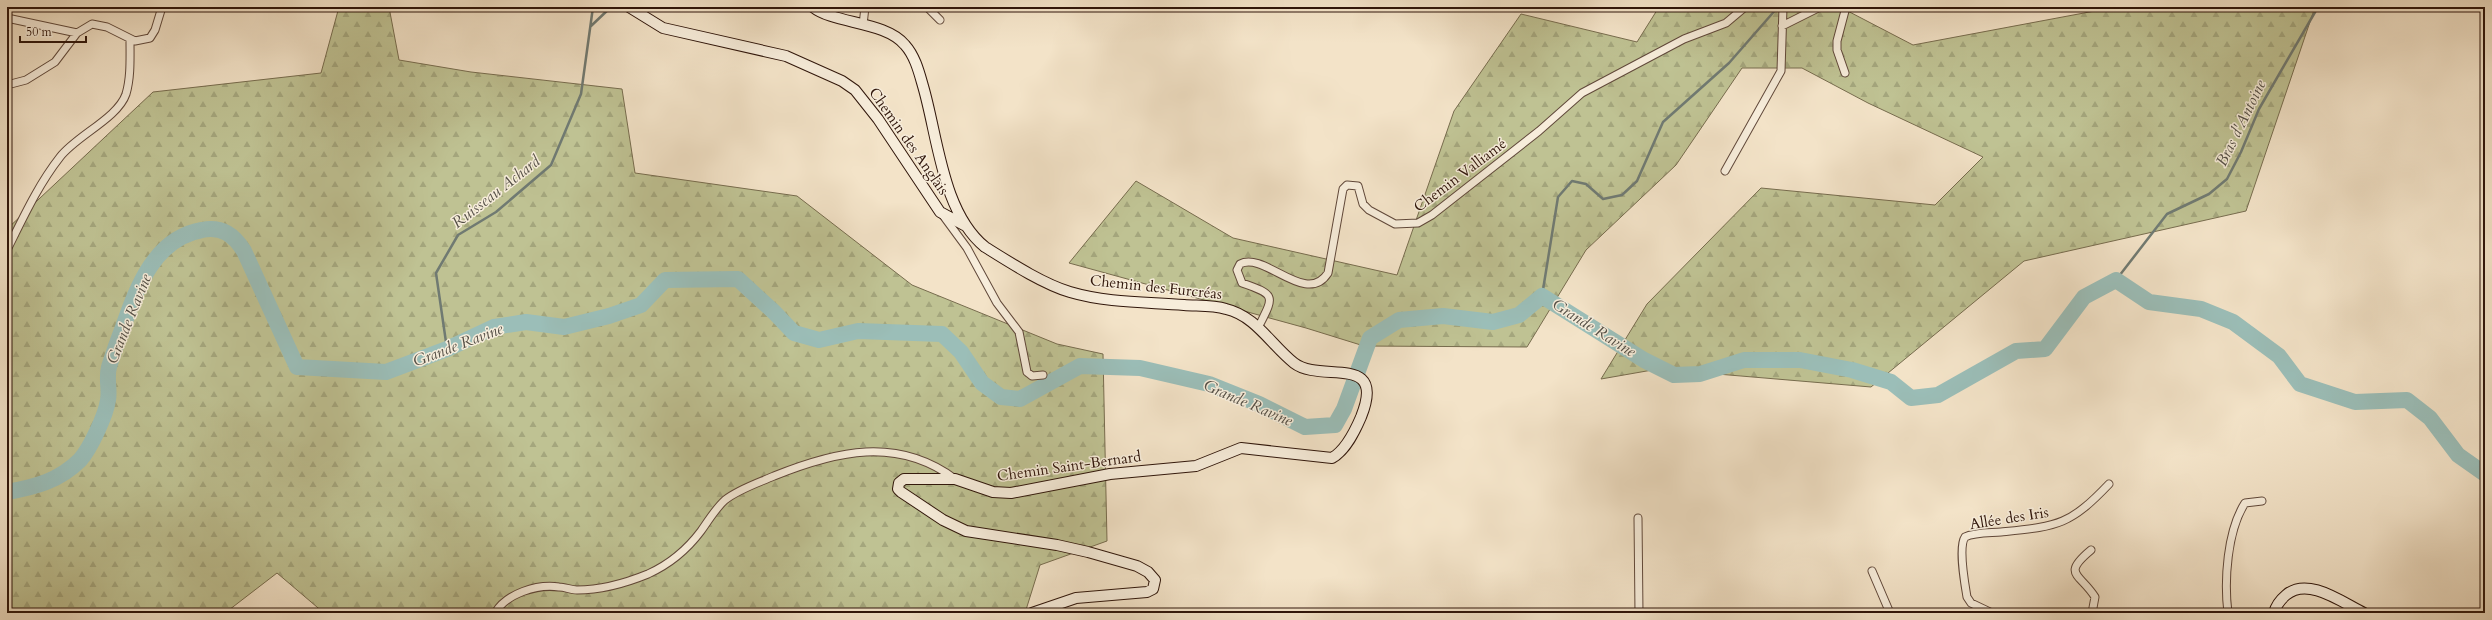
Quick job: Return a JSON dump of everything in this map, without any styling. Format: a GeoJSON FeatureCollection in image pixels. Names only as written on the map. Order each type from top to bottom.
{"type":"FeatureCollection","features":[{"type":"Feature","properties":{"kind":"street"},"geometry":{"type":"LineString","coordinates":[[7,85],[26,80],[56,62],[77,33],[84,27],[100,24],[130,40],[135,41],[150,38],[156,30],[162,7]]}},
{"type":"Feature","properties":{"kind":"street","name":"Chemin des Anglais"},"geometry":{"type":"LineString","coordinates":[[629,7],[663,28],[786,56],[842,81],[855,90],[878,119],[940,212],[967,248],[997,303],[1019,332],[1027,372],[1032,376],[1043,375]]}},
{"type":"Feature","properties":{"kind":"street","name":"Chemin des Furcréas"},"geometry":{"type":"LineString","coordinates":[[814,7],[896,38],[905,44],[912,55],[926,94],[952,196],[964,225],[973,238],[985,247],[1069,292],[1103,299],[1224,308],[1249,318],[1294,363],[1308,370],[1348,372]]}},
{"type":"Feature","properties":{"kind":"street"},"geometry":{"type":"LineString","coordinates":[[863,25],[865,7]]}},
{"type":"Feature","properties":{"kind":"street"},"geometry":{"type":"LineString","coordinates":[[927,7],[940,20]]}},
{"type":"Feature","properties":{"kind":"street","name":"Chemin Valliamé"},"geometry":{"type":"LineString","coordinates":[[1258,328],[1269,304],[1270,297],[1264,290],[1242,283],[1237,270],[1240,264],[1254,263],[1299,282],[1316,284],[1324,279],[1328,273],[1331,260],[1343,189],[1347,185],[1358,186],[1363,204],[1377,215],[1395,224],[1418,223],[1432,215],[1534,135],[1582,93],[1684,39],[1726,23],[1745,7]]}},
{"type":"Feature","properties":{"kind":"street"},"geometry":{"type":"LineString","coordinates":[[1725,171],[1781,71],[1783,7]]}},
{"type":"Feature","properties":{"kind":"street"},"geometry":{"type":"LineString","coordinates":[[1782,26],[1820,7]]}},
{"type":"Feature","properties":{"kind":"street"},"geometry":{"type":"LineString","coordinates":[[1845,73],[1837,50],[1837,41],[1846,7]]}},
{"type":"Feature","properties":{"kind":"street"},"geometry":{"type":"LineString","coordinates":[[7,18],[77,33]]}},
{"type":"Feature","properties":{"kind":"street"},"geometry":{"type":"LineString","coordinates":[[7,250],[40,186],[61,155],[83,134],[114,111],[125,96],[129,80],[130,40]]}},
{"type":"Feature","properties":{"kind":"street"},"geometry":{"type":"LineString","coordinates":[[940,212],[950,211],[952,196]]}},
{"type":"Feature","properties":{"kind":"street","name":"Chemin des Anglais"},"geometry":{"type":"LineString","coordinates":[[940,212],[964,225]]}},
{"type":"Feature","properties":{"kind":"street","name":"Chemin Saint-Bernard"},"geometry":{"type":"LineString","coordinates":[[495,613],[499,607],[523,591],[543,587],[558,587],[576,590],[598,588],[619,584],[657,570],[672,562],[687,548],[712,514],[725,500],[741,490],[786,471],[852,452],[888,451],[908,455],[926,461],[955,479],[993,492],[1011,493],[1110,474],[1196,466],[1241,448],[1274,450],[1316,458],[1332,458],[1343,450],[1366,404],[1368,395],[1366,384],[1360,378],[1348,372]]}},
{"type":"Feature","properties":{"kind":"street"},"geometry":{"type":"LineString","coordinates":[[955,479],[904,479],[899,483],[898,489],[943,520],[966,531],[1057,545],[1088,552],[1137,566],[1148,572],[1155,580],[1153,588],[1147,592],[1076,598],[1032,613]]}},
{"type":"Feature","properties":{"kind":"street","name":"Allée des Iris"},"geometry":{"type":"LineString","coordinates":[[1992,613],[1971,603],[1967,597],[1962,552],[1962,541],[1965,537],[2037,528],[2062,522],[2080,512],[2109,484]]}},
{"type":"Feature","properties":{"kind":"street"},"geometry":{"type":"LineString","coordinates":[[2228,613],[2225,574],[2239,513],[2245,503],[2262,501]]}},
{"type":"Feature","properties":{"kind":"street"},"geometry":{"type":"LineString","coordinates":[[1638,518],[1639,613]]}},
{"type":"Feature","properties":{"kind":"street"},"geometry":{"type":"LineString","coordinates":[[2091,550],[2077,562],[2075,567],[2077,576],[2095,597],[2092,613]]}},
{"type":"Feature","properties":{"kind":"street"},"geometry":{"type":"LineString","coordinates":[[1872,571],[1890,613]]}},
{"type":"Feature","properties":{"kind":"street"},"geometry":{"type":"LineString","coordinates":[[2274,613],[2280,601],[2290,592],[2307,588],[2364,613]]}},
{"type":"Feature","properties":{"kind":"green space"},"geometry":{"type":"Polygon","coordinates":[[[339,7],[389,7],[399,60],[471,72],[622,89],[635,173],[797,196],[912,285],[1057,344],[1103,354],[1107,541],[1040,565],[1025,613],[324,613],[277,573],[225,613],[7,613],[7,229],[153,92],[321,73],[339,7]]]}},
{"type":"Feature","properties":{"kind":"green space"},"geometry":{"type":"Polygon","coordinates":[[[1659,7],[1840,7],[1913,45],[2116,7],[2315,7],[2246,211],[2024,261],[1871,387],[1658,369],[1601,379],[1647,304],[1761,188],[1935,205],[1983,157],[1868,103],[1802,68],[1742,68],[1676,165],[1586,250],[1527,347],[1364,346],[1306,328],[1069,263],[1136,181],[1233,238],[1397,275],[1454,111],[1521,14],[1637,42],[1659,7]]]}},
{"type":"Feature","properties":{"kind":"waterway","name":"Ruisseau Achard"},"geometry":{"type":"LineString","coordinates":[[447,349],[436,273],[458,235],[496,212],[551,165],[581,94],[593,7]]}},
{"type":"Feature","properties":{"kind":"waterway"},"geometry":{"type":"LineString","coordinates":[[591,26],[611,7]]}},
{"type":"Feature","properties":{"kind":"waterway"},"geometry":{"type":"LineString","coordinates":[[1542,296],[1558,197],[1572,181],[1586,184],[1603,199],[1622,195],[1637,181],[1663,122],[1729,63],[1778,7]]}},
{"type":"Feature","properties":{"kind":"waterway","name":"Bras d'Antoine"},"geometry":{"type":"LineString","coordinates":[[2116,280],[2167,214],[2209,194],[2227,179],[2241,152],[2259,109],[2318,7]]}},
{"type":"Feature","properties":{"kind":"waterway","name":"Grande Ravine"},"geometry":{"type":"LineString","coordinates":[[7,492],[27,488],[55,478],[72,467],[84,455],[101,423],[107,406],[109,367],[128,312],[150,266],[172,243],[186,235],[209,229],[216,229],[232,236],[244,251],[297,367],[386,372],[447,349],[494,327],[526,322],[564,327],[609,316],[641,305],[665,280],[738,279],[774,312],[794,333],[819,340],[858,331],[942,334],[961,352],[982,383],[1001,397],[1020,399],[1080,366],[1140,368],[1209,384],[1259,404],[1305,427],[1335,425],[1344,409],[1370,338],[1399,320],[1443,316],[1493,322],[1519,315],[1542,296],[1644,360],[1674,375],[1700,374],[1744,360],[1800,360],[1852,370],[1891,382],[1911,398],[1938,395],[2016,351],[2045,349],[2084,297],[2116,280],[2149,302],[2201,309],[2233,322],[2279,356],[2300,384],[2355,402],[2407,400],[2430,418],[2458,455],[2485,474]]}}]}
